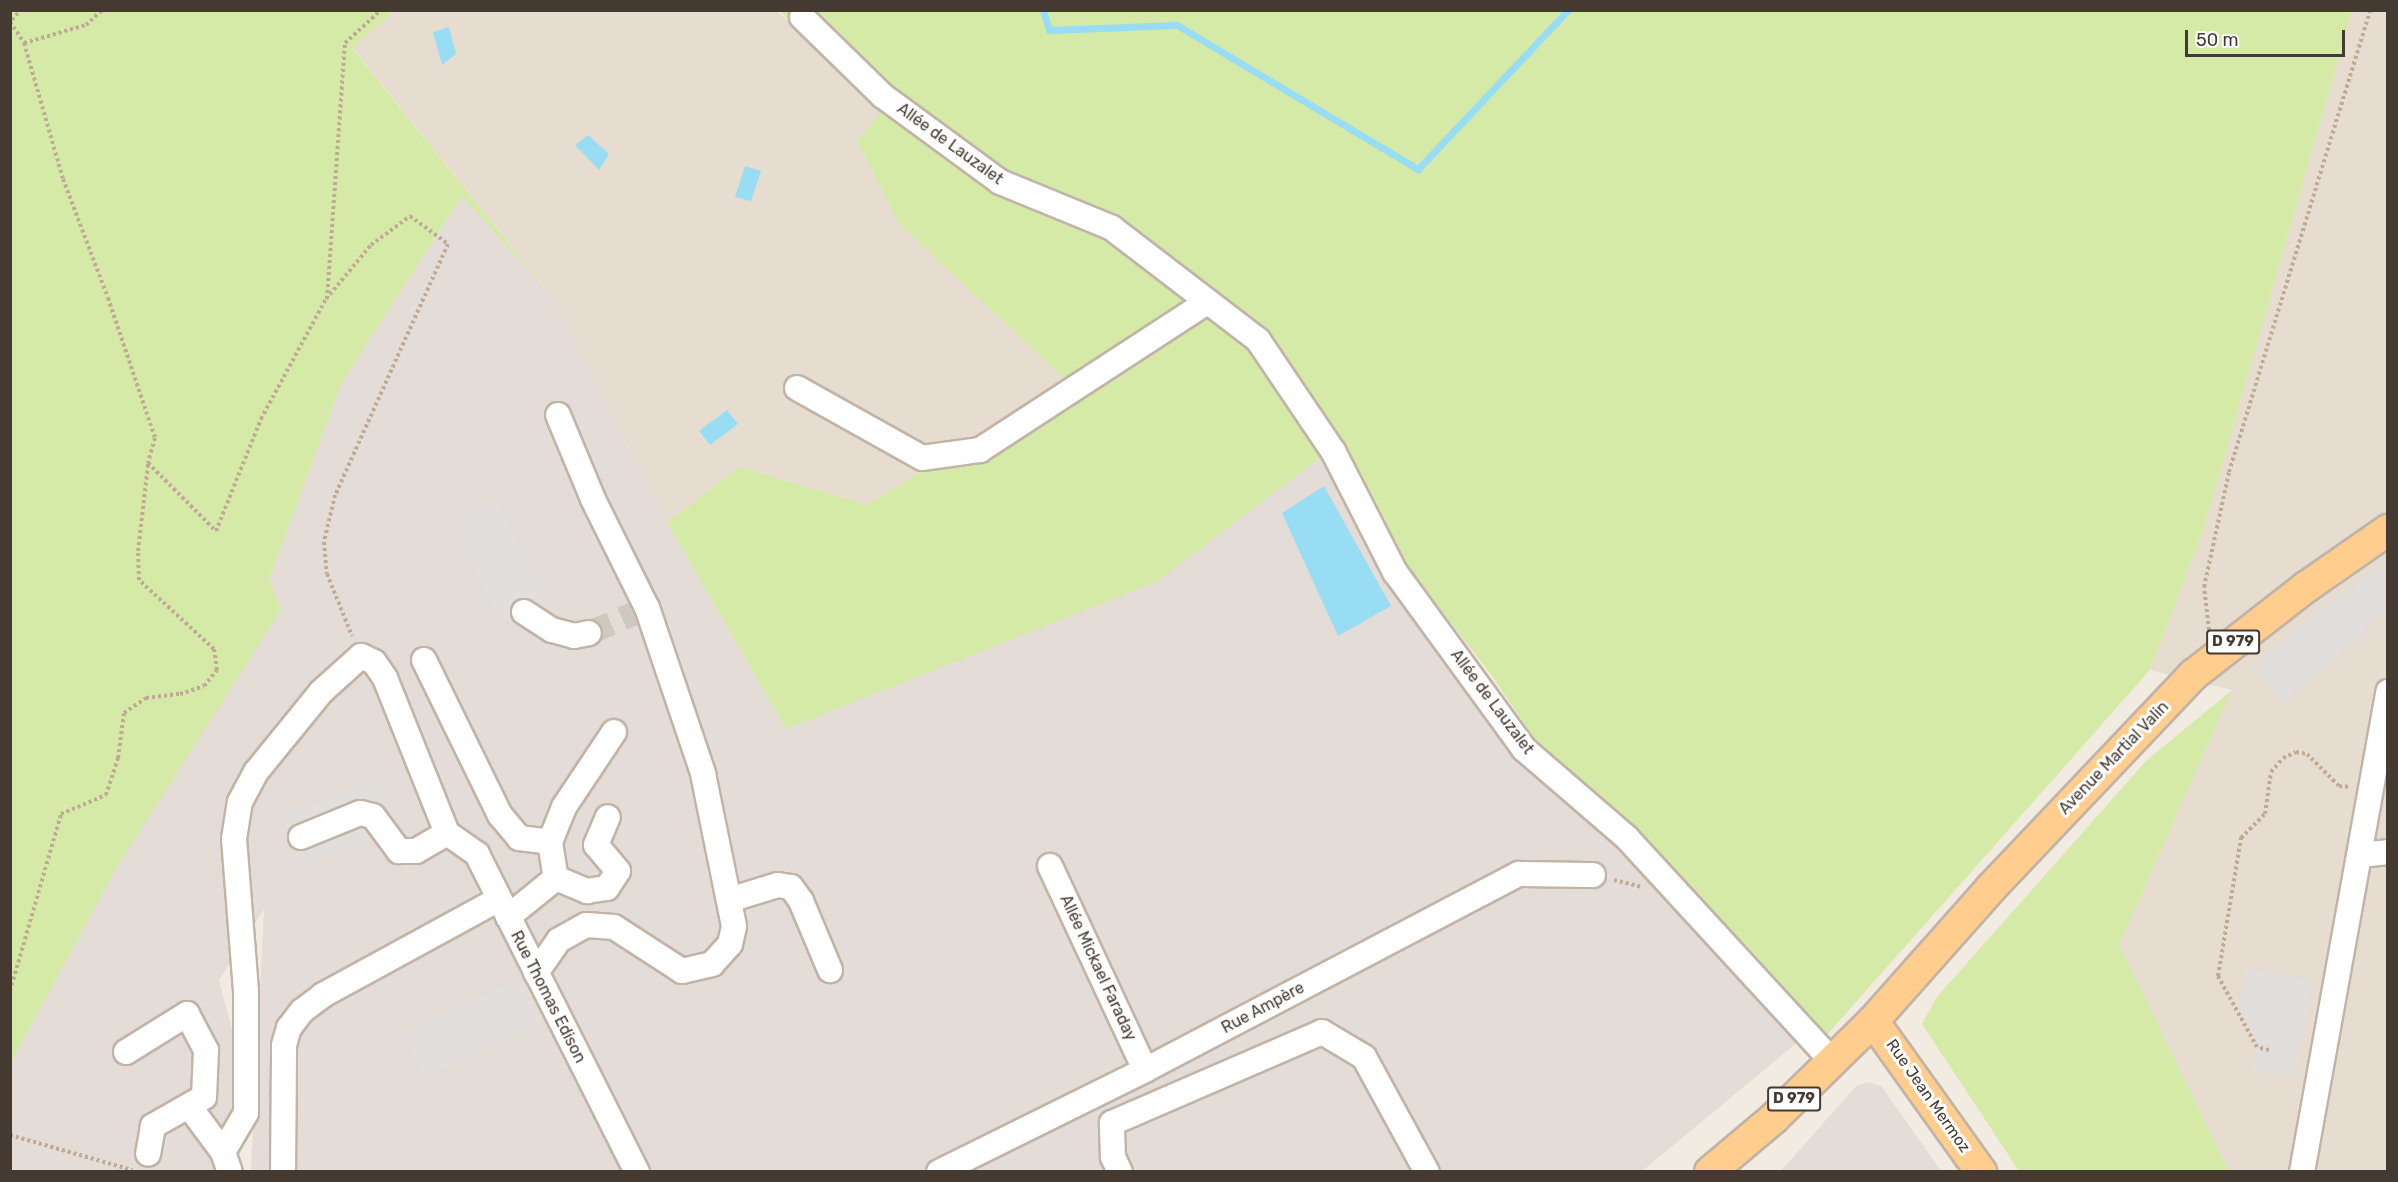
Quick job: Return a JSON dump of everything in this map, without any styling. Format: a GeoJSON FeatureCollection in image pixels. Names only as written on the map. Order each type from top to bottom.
{"type":"FeatureCollection","features":[{"type":"Feature","properties":{"kind":"main road","name":"Avenue Martial Valin"},"geometry":{"type":"LineString","coordinates":[[1874,1021],[2096,776],[2217,654],[2388,530]]}},
{"type":"Feature","properties":{"kind":"main road","name":"D 979"},"geometry":{"type":"LineString","coordinates":[[1710,1172],[1833,1062],[1874,1021]]}},
{"type":"Feature","properties":{"kind":"main road","name":"Rue Jean Mermoz"},"geometry":{"type":"LineString","coordinates":[[1874,1021],[1981,1172]]}},
{"type":"Feature","properties":{"kind":"street","name":"Allée de Lauzalet"},"geometry":{"type":"LineString","coordinates":[[802,17],[883,96],[999,182],[1112,228],[1258,340],[1333,451],[1395,572],[1524,749],[1627,838],[1833,1062]]}},
{"type":"Feature","properties":{"kind":"street"},"geometry":{"type":"LineString","coordinates":[[797,388],[922,458],[980,450],[1207,302]]}},
{"type":"Feature","properties":{"kind":"street"},"geometry":{"type":"LineString","coordinates":[[536,973],[560,940],[573,930],[594,925],[614,927],[682,971],[704,967],[730,944],[734,926],[703,774],[640,611],[558,416]]}},
{"type":"Feature","properties":{"kind":"street"},"geometry":{"type":"LineString","coordinates":[[524,612],[552,630],[574,636],[588,633]]}},
{"type":"Feature","properties":{"kind":"street"},"geometry":{"type":"LineString","coordinates":[[227,1162],[246,1113],[246,991],[234,839],[240,802],[256,772],[321,692],[361,656],[374,662],[385,678],[447,833],[416,850],[399,851],[373,816],[360,813],[301,837]]}},
{"type":"Feature","properties":{"kind":"street"},"geometry":{"type":"LineString","coordinates":[[424,660],[500,815],[519,838],[550,842]]}},
{"type":"Feature","properties":{"kind":"street"},"geometry":{"type":"LineString","coordinates":[[2302,1172],[2361,855],[2371,781],[2386,714],[2388,692]]}},
{"type":"Feature","properties":{"kind":"street"},"geometry":{"type":"LineString","coordinates":[[556,878],[550,842],[564,807],[614,732]]}},
{"type":"Feature","properties":{"kind":"street"},"geometry":{"type":"LineString","coordinates":[[556,878],[587,891],[607,888],[618,871],[596,845],[608,817]]}},
{"type":"Feature","properties":{"kind":"street","name":"Rue Thomas Edison"},"geometry":{"type":"LineString","coordinates":[[447,833],[477,854],[638,1172]]}},
{"type":"Feature","properties":{"kind":"street"},"geometry":{"type":"LineString","coordinates":[[2361,855],[2388,852]]}},
{"type":"Feature","properties":{"kind":"street","name":"Allée Mickael Faraday"},"geometry":{"type":"LineString","coordinates":[[1050,866],[1146,1070]]}},
{"type":"Feature","properties":{"kind":"street","name":"Rue Ampère"},"geometry":{"type":"LineString","coordinates":[[939,1172],[974,1164],[1070,1107],[1146,1070],[1519,874],[1593,875]]}},
{"type":"Feature","properties":{"kind":"street"},"geometry":{"type":"LineString","coordinates":[[283,1172],[284,1045],[289,1028],[302,1011],[322,995],[504,908],[556,878]]}},
{"type":"Feature","properties":{"kind":"street"},"geometry":{"type":"LineString","coordinates":[[729,900],[778,885],[790,887],[801,901],[830,970]]}},
{"type":"Feature","properties":{"kind":"street"},"geometry":{"type":"LineString","coordinates":[[126,1052],[187,1014],[206,1050],[204,1097],[153,1126],[142,1162]]}},
{"type":"Feature","properties":{"kind":"street"},"geometry":{"type":"LineString","coordinates":[[1070,1107],[1112,1123],[1322,1032],[1364,1057],[1427,1172]]}},
{"type":"Feature","properties":{"kind":"street"},"geometry":{"type":"LineString","coordinates":[[189,1106],[227,1162]]}},
{"type":"Feature","properties":{"kind":"street"},"geometry":{"type":"LineString","coordinates":[[1112,1123],[1113,1157],[1120,1172]]}},
{"type":"Feature","properties":{"kind":"path"},"geometry":{"type":"LineString","coordinates":[[10,990],[61,814],[106,795],[118,758],[124,714],[146,698],[180,694],[204,686],[217,670],[214,649],[190,631],[139,580],[138,551],[148,463],[155,438],[63,179],[24,43],[11,21],[20,10]]}},
{"type":"Feature","properties":{"kind":"path"},"geometry":{"type":"LineString","coordinates":[[24,43],[86,25],[102,10]]}},
{"type":"Feature","properties":{"kind":"path"},"geometry":{"type":"LineString","coordinates":[[326,299],[345,43],[381,10]]}},
{"type":"Feature","properties":{"kind":"path"},"geometry":{"type":"LineString","coordinates":[[2217,654],[2208,627],[2204,588],[2210,546],[2229,472],[2370,10]]}},
{"type":"Feature","properties":{"kind":"path"},"geometry":{"type":"LineString","coordinates":[[148,463],[216,531],[261,419],[326,299],[371,245],[410,216],[448,244],[336,495],[324,542],[327,574],[361,656]]}},
{"type":"Feature","properties":{"kind":"path"},"geometry":{"type":"LineString","coordinates":[[2269,1050],[2257,1047],[2218,976],[2241,838],[2265,814],[2271,771],[2289,755],[2307,754],[2339,786],[2350,788],[2356,781],[2371,781]]}},
{"type":"Feature","properties":{"kind":"path"},"geometry":{"type":"LineString","coordinates":[[1593,875],[1644,888],[1664,879]]}},
{"type":"Feature","properties":{"kind":"path"},"geometry":{"type":"LineString","coordinates":[[10,1136],[142,1162]]}},
{"type":"Feature","properties":{"kind":"shaded area"},"geometry":{"type":"Polygon","coordinates":[[[394,11],[777,11],[885,107],[899,224],[1067,381],[867,505],[740,467],[667,522],[548,292],[352,47],[394,11]]]}},
{"type":"Feature","properties":{"kind":"shaded area"},"geometry":{"type":"Polygon","coordinates":[[[2352,11],[2387,11],[2387,1171],[2229,1171],[2119,945],[2232,690],[2150,670],[2204,528],[2352,11]]]}},
{"type":"Feature","properties":{"kind":"shaded area"},"geometry":{"type":"Polygon","coordinates":[[[463,195],[548,292],[667,522],[786,729],[1314,448],[1394,584],[1588,813],[1798,1042],[1642,1171],[251,1171],[264,909],[219,980],[237,1049],[232,1171],[11,1172],[11,1063],[269,580],[341,384],[463,195]]]}},
{"type":"Feature","properties":{"kind":"shaded area"},"geometry":{"type":"Polygon","coordinates":[[[499,500],[543,592],[519,603],[524,612],[498,623],[451,523],[499,500]]]}},
{"type":"Feature","properties":{"kind":"shaded area"},"geometry":{"type":"Polygon","coordinates":[[[2387,564],[2387,612],[2365,629],[2367,633],[2283,702],[2252,666],[2317,612],[2387,564]]]}},
{"type":"Feature","properties":{"kind":"shaded area"},"geometry":{"type":"Polygon","coordinates":[[[374,780],[393,832],[301,866],[282,814],[374,780]]]}},
{"type":"Feature","properties":{"kind":"shaded area"},"geometry":{"type":"Polygon","coordinates":[[[2246,967],[2313,980],[2294,1079],[2253,1071],[2258,1042],[2239,1008],[2246,967]]]}},
{"type":"Feature","properties":{"kind":"shaded area"},"geometry":{"type":"Polygon","coordinates":[[[519,977],[541,1024],[423,1080],[401,1033],[519,977]]]}},
{"type":"Feature","properties":{"kind":"shaded area"},"geometry":{"type":"Polygon","coordinates":[[[1870,1082],[1882,1087],[1941,1171],[1781,1171],[1856,1086],[1870,1082]]]}},
{"type":"Feature","properties":{"kind":"green space"},"geometry":{"type":"Polygon","coordinates":[[[11,10],[394,11],[352,48],[548,292],[462,196],[341,384],[269,580],[281,610],[115,870],[11,1063],[11,10]]]}},
{"type":"Feature","properties":{"kind":"green space"},"geometry":{"type":"Polygon","coordinates":[[[779,11],[2352,11],[2204,528],[2150,670],[1825,1037],[1620,817],[1538,744],[1490,673],[1407,567],[1342,441],[1158,581],[786,729],[667,522],[740,467],[867,505],[1067,381],[899,224],[857,141],[885,107],[779,11]]]}},
{"type":"Feature","properties":{"kind":"green space"},"geometry":{"type":"Polygon","coordinates":[[[2232,690],[2119,945],[2229,1171],[2019,1171],[1922,1024],[1936,998],[2146,761],[2232,690]]]}},
{"type":"Feature","properties":{"kind":"water"},"geometry":{"type":"Polygon","coordinates":[[[449,27],[456,54],[442,65],[433,32],[449,27]]]}},
{"type":"Feature","properties":{"kind":"water"},"geometry":{"type":"Polygon","coordinates":[[[588,135],[609,154],[599,170],[575,145],[588,135]]]}},
{"type":"Feature","properties":{"kind":"water"},"geometry":{"type":"Polygon","coordinates":[[[745,166],[761,171],[751,201],[735,197],[745,166]]]}},
{"type":"Feature","properties":{"kind":"water"},"geometry":{"type":"Polygon","coordinates":[[[727,410],[738,424],[710,445],[699,431],[727,410]]]}},
{"type":"Feature","properties":{"kind":"water"},"geometry":{"type":"Polygon","coordinates":[[[1324,486],[1391,606],[1338,636],[1282,513],[1324,486]]]}},
{"type":"Feature","properties":{"kind":"waterway"},"geometry":{"type":"LineString","coordinates":[[1043,10],[1049,30],[1177,25],[1418,169],[1568,10]]}},
{"type":"Feature","properties":{"kind":"tunnel"},"geometry":{"type":"LineString","coordinates":[[589,633],[633,614]]}}]}
